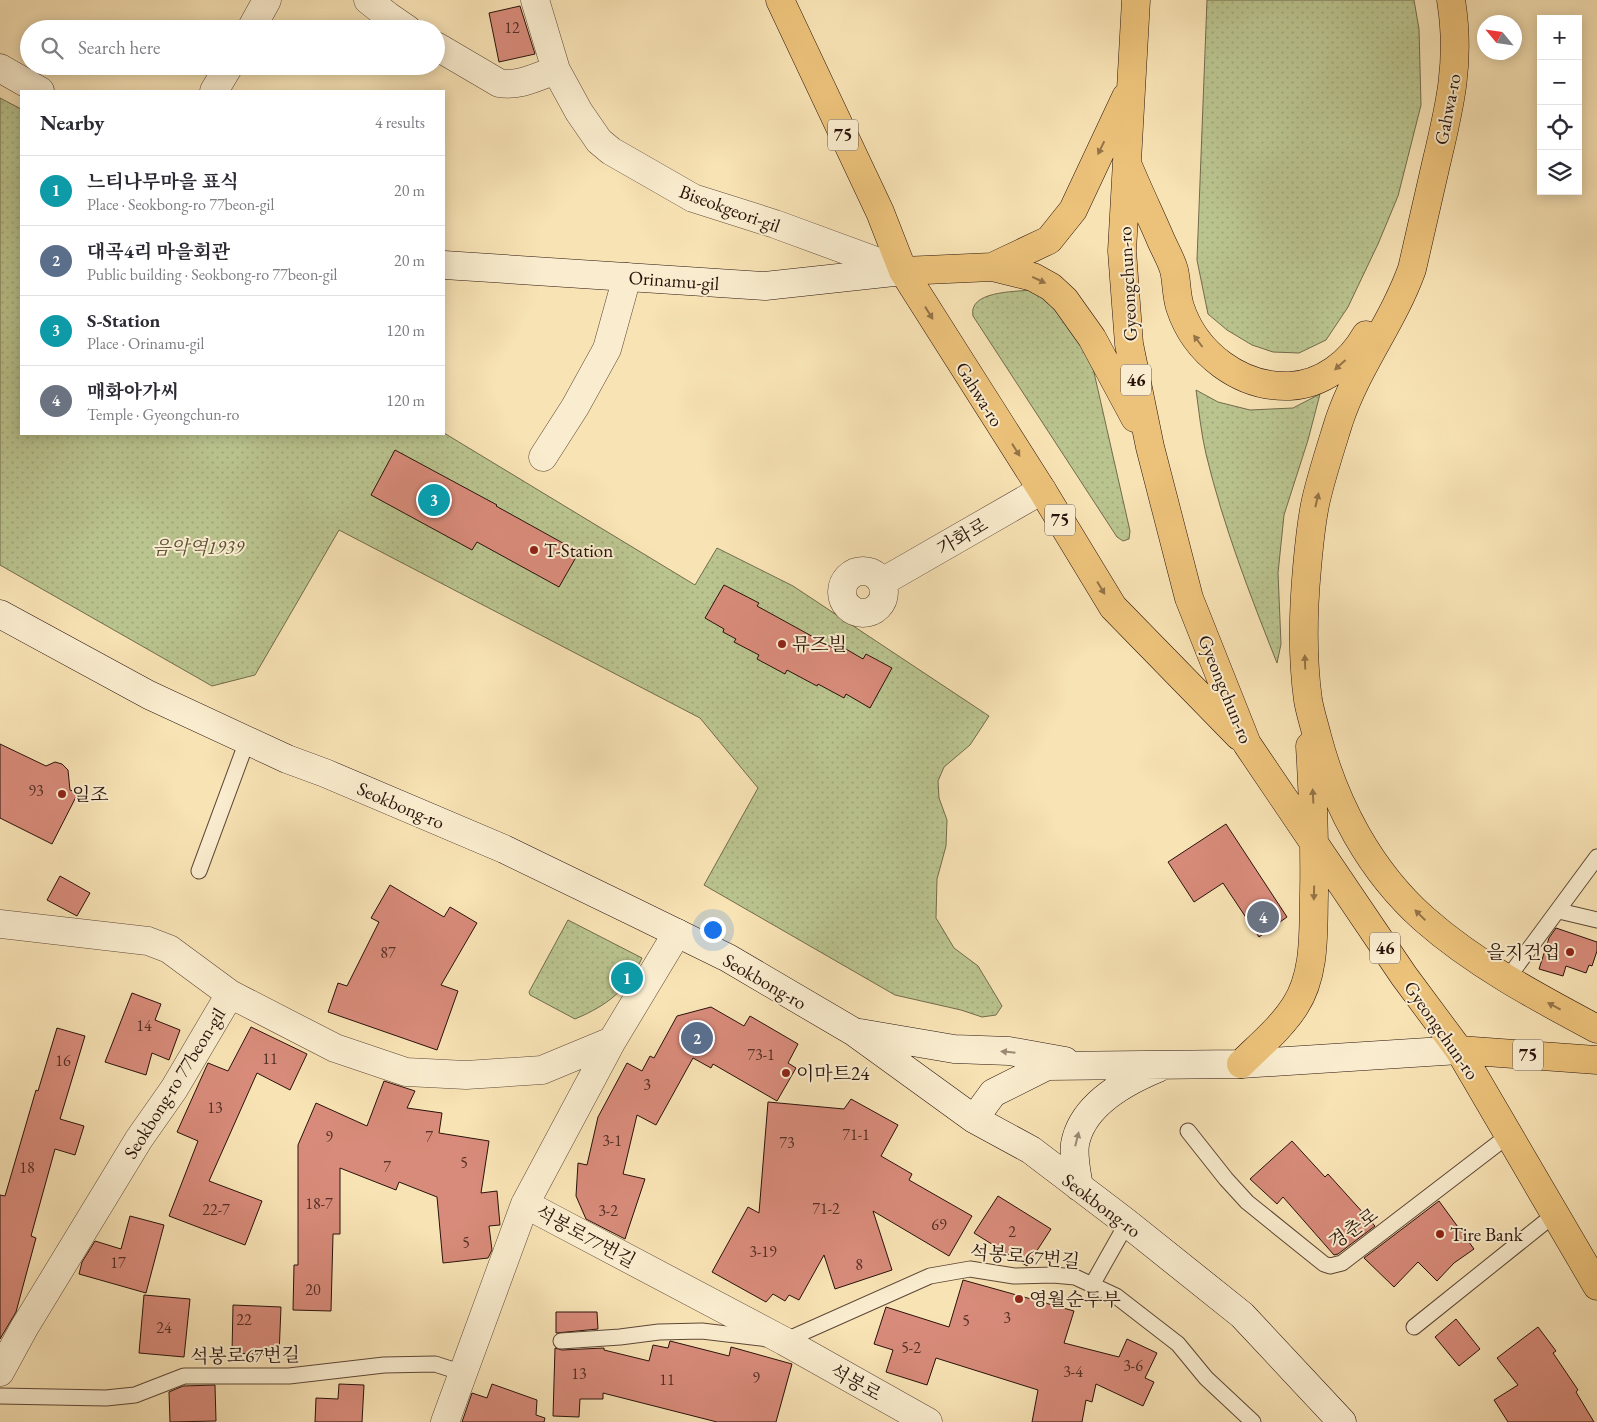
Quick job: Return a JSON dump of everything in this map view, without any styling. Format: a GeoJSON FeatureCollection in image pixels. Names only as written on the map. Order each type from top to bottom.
{"type":"FeatureCollection","features":[{"type":"Feature","properties":{"kind":"main road","name":"Gahwa-ro"},"geometry":{"type":"LineString","coordinates":[[780,0],[880,212],[903,271],[1042,490],[1113,607],[1246,744]]}},
{"type":"Feature","properties":{"kind":"main road","name":"Gyeongchun-ro"},"geometry":{"type":"LineString","coordinates":[[1136,0],[1122,250],[1128,335],[1150,446],[1188,598],[1246,744],[1404,976],[1459,1050],[1597,1286]]}},
{"type":"Feature","properties":{"kind":"main road","name":"Gahwa-ro"},"geometry":{"type":"LineString","coordinates":[[1424,217],[1450,106],[1456,60],[1451,0]]}},
{"type":"Feature","properties":{"kind":"main road"},"geometry":{"type":"LineString","coordinates":[[992,267],[1049,240],[1064,223],[1073,210],[1130,88]]}},
{"type":"Feature","properties":{"kind":"main road"},"geometry":{"type":"LineString","coordinates":[[1127,164],[1174,269],[1180,305],[1196,341],[1218,362],[1231,371],[1270,385],[1294,386],[1312,382],[1327,376],[1343,364],[1362,342],[1373,323],[1424,217]]}},
{"type":"Feature","properties":{"kind":"main road"},"geometry":{"type":"LineString","coordinates":[[1240,1064],[1273,1033],[1296,1006],[1308,977],[1313,932],[1315,845],[1306,682],[1304,605],[1308,552],[1316,501],[1340,419],[1354,385],[1404,292],[1412,269],[1424,217]]}},
{"type":"Feature","properties":{"kind":"main road"},"geometry":{"type":"LineString","coordinates":[[903,271],[992,267],[1033,277],[1051,287],[1065,300],[1092,338],[1150,446]]}},
{"type":"Feature","properties":{"kind":"main road"},"geometry":{"type":"LineString","coordinates":[[1308,703],[1323,760],[1346,817],[1382,875],[1422,917],[1452,942],[1507,979],[1597,1029]]}},
{"type":"Feature","properties":{"kind":"main road","name":"75"},"geometry":{"type":"LineString","coordinates":[[1459,1050],[1597,1060]]}},
{"type":"Feature","properties":{"kind":"street"},"geometry":{"type":"LineString","coordinates":[[256,20],[267,0]]}},
{"type":"Feature","properties":{"kind":"street"},"geometry":{"type":"LineString","coordinates":[[368,0],[394,20]]}},
{"type":"Feature","properties":{"kind":"street","name":"Biseokgeori-gil"},"geometry":{"type":"LineString","coordinates":[[535,0],[556,70],[579,112],[599,141],[619,156],[692,198],[775,224],[903,271]]}},
{"type":"Feature","properties":{"kind":"street"},"geometry":{"type":"LineString","coordinates":[[445,51],[499,83],[520,83],[556,70]]}},
{"type":"Feature","properties":{"kind":"street"},"geometry":{"type":"LineString","coordinates":[[0,68],[38,90]]}},
{"type":"Feature","properties":{"kind":"street"},"geometry":{"type":"LineString","coordinates":[[215,90],[224,75]]}},
{"type":"Feature","properties":{"kind":"street","name":"Orinamu-gil"},"geometry":{"type":"LineString","coordinates":[[445,265],[765,286],[903,271]]}},
{"type":"Feature","properties":{"kind":"street"},"geometry":{"type":"LineString","coordinates":[[543,457],[575,407],[607,349],[628,277]]}},
{"type":"Feature","properties":{"kind":"street","name":"가화로"},"geometry":{"type":"LineString","coordinates":[[882,582],[1042,490]]}},
{"type":"Feature","properties":{"kind":"street","name":"Seokbong-ro"},"geometry":{"type":"LineString","coordinates":[[0,614],[149,695],[247,740],[504,849],[678,933],[728,958],[854,1032],[974,1119],[1031,1150],[1127,1223],[1242,1315],[1330,1417]]}},
{"type":"Feature","properties":{"kind":"street"},"geometry":{"type":"LineString","coordinates":[[0,924],[148,941],[169,949],[230,994]]}},
{"type":"Feature","properties":{"kind":"street"},"geometry":{"type":"LineString","coordinates":[[612,1041],[678,933]]}},
{"type":"Feature","properties":{"kind":"street","name":"Seokbong-ro 77beon-gil"},"geometry":{"type":"LineString","coordinates":[[0,1372],[24,1328],[139,1139],[174,1090],[230,994],[335,1048],[406,1072],[466,1075],[542,1070],[612,1041]]}},
{"type":"Feature","properties":{"kind":"street"},"geometry":{"type":"LineString","coordinates":[[854,1032],[954,1049],[1009,1051],[1091,1066]]}},
{"type":"Feature","properties":{"kind":"street","name":"석봉로77번길"},"geometry":{"type":"LineString","coordinates":[[612,1041],[525,1204],[784,1341]]}},
{"type":"Feature","properties":{"kind":"street"},"geometry":{"type":"LineString","coordinates":[[974,1119],[993,1094],[1047,1066],[1240,1064],[1459,1050]]}},
{"type":"Feature","properties":{"kind":"street"},"geometry":{"type":"LineString","coordinates":[[1080,1187],[1075,1146],[1080,1128],[1095,1106],[1115,1090],[1163,1065]]}},
{"type":"Feature","properties":{"kind":"street"},"geometry":{"type":"LineString","coordinates":[[445,1422],[525,1204]]}},
{"type":"Feature","properties":{"kind":"street","name":"석봉로"},"geometry":{"type":"LineString","coordinates":[[784,1341],[928,1422]]}},
{"type":"Feature","properties":{"kind":"lane"},"geometry":{"type":"LineString","coordinates":[[199,871],[247,740]]}},
{"type":"Feature","properties":{"kind":"lane"},"geometry":{"type":"LineString","coordinates":[[1507,979],[1597,858]]}},
{"type":"Feature","properties":{"kind":"lane"},"geometry":{"type":"LineString","coordinates":[[1559,911],[1597,920]]}},
{"type":"Feature","properties":{"kind":"lane","name":"경춘로"},"geometry":{"type":"LineString","coordinates":[[1188,1131],[1247,1202],[1324,1264],[1330,1266],[1342,1263],[1509,1135]]}},
{"type":"Feature","properties":{"kind":"lane"},"geometry":{"type":"LineString","coordinates":[[1414,1328],[1554,1214]]}},
{"type":"Feature","properties":{"kind":"lane"},"geometry":{"type":"LineString","coordinates":[[1092,1285],[1127,1223]]}},
{"type":"Feature","properties":{"kind":"lane","name":"석봉로67번길"},"geometry":{"type":"LineString","coordinates":[[784,1341],[930,1276],[950,1271],[970,1269],[1014,1276],[1053,1275],[1075,1277],[1116,1296],[1178,1344],[1206,1378],[1253,1422]]}},
{"type":"Feature","properties":{"kind":"lane"},"geometry":{"type":"LineString","coordinates":[[561,1341],[659,1332],[702,1331],[784,1341]]}},
{"type":"Feature","properties":{"kind":"lane","name":"석봉로67번길"},"geometry":{"type":"LineString","coordinates":[[0,1396],[106,1398],[135,1395],[184,1376],[289,1376],[384,1365],[435,1364],[463,1373]]}},
{"type":"Feature","properties":{"kind":"green space"},"geometry":{"type":"Polygon","coordinates":[[[1207,0],[1414,0],[1419,29],[1421,105],[1398,196],[1348,307],[1326,340],[1299,353],[1273,352],[1252,345],[1227,330],[1208,314],[1197,260],[1207,0]]]}},
{"type":"Feature","properties":{"kind":"green space","name":"음악역1939"},"geometry":{"type":"Polygon","coordinates":[[[0,98],[20,108],[20,435],[445,434],[695,585],[717,548],[793,586],[989,716],[970,745],[944,767],[938,781],[939,798],[947,820],[946,846],[937,879],[936,918],[954,948],[978,966],[1002,1006],[996,1015],[982,1017],[961,1010],[895,995],[704,885],[758,788],[700,718],[339,530],[255,675],[212,686],[0,565],[0,98]]]}},
{"type":"Feature","properties":{"kind":"green space"},"geometry":{"type":"Polygon","coordinates":[[[1030,290],[1059,301],[1093,368],[1130,531],[1129,539],[1123,541],[1117,537],[973,316],[973,308],[985,297],[994,294],[1030,290]]]}},
{"type":"Feature","properties":{"kind":"green space"},"geometry":{"type":"Polygon","coordinates":[[[1196,390],[1218,402],[1250,410],[1293,408],[1320,394],[1308,440],[1284,515],[1278,573],[1281,644],[1277,663],[1247,586],[1220,507],[1204,446],[1196,390]]]}},
{"type":"Feature","properties":{"kind":"green space"},"geometry":{"type":"Polygon","coordinates":[[[568,920],[642,958],[623,988],[607,1002],[575,1019],[530,995],[529,992],[568,920]]]}},
{"type":"Feature","properties":{"kind":"building"},"geometry":{"type":"Polygon","coordinates":[[[520,6],[535,54],[499,62],[489,13],[520,6]]]}},
{"type":"Feature","properties":{"kind":"building"},"geometry":{"type":"Polygon","coordinates":[[[395,450],[579,552],[559,587],[477,542],[472,550],[371,495],[395,450]]]}},
{"type":"Feature","properties":{"kind":"building","name":"뮤즈빌"},"geometry":{"type":"Polygon","coordinates":[[[724,585],[759,603],[757,606],[837,650],[839,645],[863,659],[866,654],[892,668],[870,708],[846,694],[844,698],[787,670],[785,674],[757,659],[759,655],[734,642],[736,639],[723,632],[724,629],[705,618],[724,585]]]}},
{"type":"Feature","properties":{"kind":"building"},"geometry":{"type":"Polygon","coordinates":[[[0,744],[46,766],[55,762],[62,764],[68,770],[70,790],[78,793],[52,844],[0,818],[0,744]]]}},
{"type":"Feature","properties":{"kind":"building"},"geometry":{"type":"Polygon","coordinates":[[[1226,824],[1287,917],[1259,937],[1223,883],[1194,902],[1168,862],[1226,824]]]}},
{"type":"Feature","properties":{"kind":"building"},"geometry":{"type":"Polygon","coordinates":[[[60,876],[90,893],[77,916],[47,900],[60,876]]]}},
{"type":"Feature","properties":{"kind":"building"},"geometry":{"type":"Polygon","coordinates":[[[390,885],[444,917],[450,907],[477,923],[441,985],[458,991],[437,1050],[328,1012],[338,983],[347,986],[379,922],[371,918],[390,885]]]}},
{"type":"Feature","properties":{"kind":"building"},"geometry":{"type":"Polygon","coordinates":[[[1556,928],[1597,942],[1597,951],[1592,966],[1589,965],[1586,973],[1566,966],[1563,976],[1539,969],[1549,938],[1556,928]]]}},
{"type":"Feature","properties":{"kind":"building"},"geometry":{"type":"Polygon","coordinates":[[[132,993],[161,1004],[155,1020],[180,1030],[169,1060],[152,1053],[146,1075],[105,1062],[132,993]]]}},
{"type":"Feature","properties":{"kind":"building"},"geometry":{"type":"Polygon","coordinates":[[[711,1007],[744,1026],[750,1016],[798,1044],[788,1063],[796,1068],[777,1101],[713,1064],[711,1068],[693,1058],[656,1125],[637,1115],[623,1174],[645,1179],[625,1239],[586,1219],[576,1196],[578,1163],[587,1165],[598,1117],[627,1063],[642,1071],[650,1056],[654,1058],[677,1016],[711,1007]]]}},
{"type":"Feature","properties":{"kind":"building"},"geometry":{"type":"Polygon","coordinates":[[[251,1027],[307,1054],[290,1090],[257,1073],[209,1181],[262,1201],[245,1245],[169,1216],[198,1141],[177,1132],[208,1063],[228,1071],[251,1027]]]}},
{"type":"Feature","properties":{"kind":"building"},"geometry":{"type":"Polygon","coordinates":[[[57,1028],[85,1036],[60,1119],[84,1126],[75,1155],[55,1149],[31,1236],[36,1238],[16,1312],[0,1339],[0,1195],[5,1196],[36,1090],[38,1091],[57,1028]]]}},
{"type":"Feature","properties":{"kind":"building"},"geometry":{"type":"Polygon","coordinates":[[[384,1081],[415,1091],[407,1108],[442,1113],[439,1133],[489,1141],[481,1193],[497,1191],[500,1225],[489,1226],[492,1250],[488,1258],[443,1263],[437,1197],[399,1182],[396,1190],[340,1168],[340,1234],[333,1234],[331,1311],[293,1310],[294,1265],[298,1265],[298,1145],[316,1103],[367,1126],[384,1081]]]}},
{"type":"Feature","properties":{"kind":"building"},"geometry":{"type":"Polygon","coordinates":[[[851,1099],[898,1125],[881,1156],[912,1174],[909,1180],[972,1216],[949,1256],[873,1211],[892,1270],[835,1289],[824,1255],[799,1300],[789,1295],[785,1301],[773,1294],[766,1302],[712,1272],[748,1207],[759,1213],[768,1102],[844,1109],[851,1099]]]}},
{"type":"Feature","properties":{"kind":"building"},"geometry":{"type":"Polygon","coordinates":[[[1292,1141],[1325,1177],[1328,1174],[1375,1226],[1338,1254],[1334,1255],[1283,1197],[1277,1204],[1250,1179],[1292,1141]]]}},
{"type":"Feature","properties":{"kind":"building"},"geometry":{"type":"Polygon","coordinates":[[[998,1196],[1051,1229],[1027,1266],[974,1233],[998,1196]]]}},
{"type":"Feature","properties":{"kind":"building"},"geometry":{"type":"Polygon","coordinates":[[[1439,1201],[1474,1249],[1454,1263],[1437,1281],[1418,1262],[1394,1287],[1364,1258],[1439,1201]]]}},
{"type":"Feature","properties":{"kind":"building"},"geometry":{"type":"Polygon","coordinates":[[[130,1216],[164,1225],[146,1293],[79,1274],[82,1262],[95,1241],[121,1249],[130,1216]]]}},
{"type":"Feature","properties":{"kind":"building"},"geometry":{"type":"Polygon","coordinates":[[[963,1280],[1074,1311],[1064,1343],[1119,1357],[1127,1339],[1157,1353],[1145,1378],[1154,1382],[1143,1406],[1096,1384],[1092,1402],[1086,1400],[1082,1422],[1032,1422],[1038,1390],[936,1358],[927,1385],[886,1372],[893,1350],[874,1344],[886,1307],[949,1327],[963,1280]]]}},
{"type":"Feature","properties":{"kind":"building"},"geometry":{"type":"Polygon","coordinates":[[[144,1295],[190,1299],[184,1357],[139,1353],[144,1295]]]}},
{"type":"Feature","properties":{"kind":"building"},"geometry":{"type":"Polygon","coordinates":[[[233,1305],[281,1307],[279,1355],[232,1353],[233,1305]]]}},
{"type":"Feature","properties":{"kind":"building"},"geometry":{"type":"Polygon","coordinates":[[[556,1312],[597,1312],[598,1329],[556,1333],[556,1312]]]}},
{"type":"Feature","properties":{"kind":"building"},"geometry":{"type":"Polygon","coordinates":[[[1456,1319],[1480,1349],[1459,1366],[1435,1337],[1456,1319]]]}},
{"type":"Feature","properties":{"kind":"building"},"geometry":{"type":"Polygon","coordinates":[[[1538,1327],[1556,1351],[1553,1353],[1578,1390],[1576,1392],[1594,1422],[1508,1422],[1494,1400],[1518,1385],[1497,1358],[1538,1327]]]}},
{"type":"Feature","properties":{"kind":"building"},"geometry":{"type":"Polygon","coordinates":[[[670,1341],[729,1356],[731,1347],[792,1364],[776,1422],[717,1422],[603,1393],[603,1399],[580,1399],[579,1417],[553,1416],[555,1348],[562,1350],[604,1348],[604,1350],[649,1361],[653,1345],[668,1348],[670,1341]]]}},
{"type":"Feature","properties":{"kind":"building"},"geometry":{"type":"Polygon","coordinates":[[[339,1384],[364,1385],[362,1422],[315,1422],[316,1398],[338,1399],[339,1384]]]}},
{"type":"Feature","properties":{"kind":"building"},"geometry":{"type":"Polygon","coordinates":[[[492,1384],[537,1400],[536,1415],[545,1418],[544,1422],[462,1422],[472,1393],[487,1398],[492,1384]]]}},
{"type":"Feature","properties":{"kind":"building"},"geometry":{"type":"Polygon","coordinates":[[[215,1385],[216,1421],[170,1422],[169,1392],[183,1386],[215,1385]]]}},
{"type":"Feature","properties":{"kind":"place","name":"S-Station"},"geometry":{"type":"Point","coordinates":[434,500]}},
{"type":"Feature","properties":{"kind":"place","name":"T-Station"},"geometry":{"type":"Point","coordinates":[534,550]}},
{"type":"Feature","properties":{"kind":"place","name":"뮤즈빌"},"geometry":{"type":"Point","coordinates":[782,644]}},
{"type":"Feature","properties":{"kind":"place","name":"일조"},"geometry":{"type":"Point","coordinates":[62,794]}},
{"type":"Feature","properties":{"kind":"place","name":"매화아가씨"},"geometry":{"type":"Point","coordinates":[1263,917]}},
{"type":"Feature","properties":{"kind":"place","name":"을지건업"},"geometry":{"type":"Point","coordinates":[1570,952]}},
{"type":"Feature","properties":{"kind":"place","name":"느티나무마을 표식"},"geometry":{"type":"Point","coordinates":[627,978]}},
{"type":"Feature","properties":{"kind":"place","name":"대곡4리 마을회관"},"geometry":{"type":"Point","coordinates":[697,1038]}},
{"type":"Feature","properties":{"kind":"place","name":"이마트24"},"geometry":{"type":"Point","coordinates":[786,1073]}},
{"type":"Feature","properties":{"kind":"place","name":"Tire Bank"},"geometry":{"type":"Point","coordinates":[1440,1234]}},
{"type":"Feature","properties":{"kind":"place","name":"영월순두부"},"geometry":{"type":"Point","coordinates":[1019,1299]}}]}
